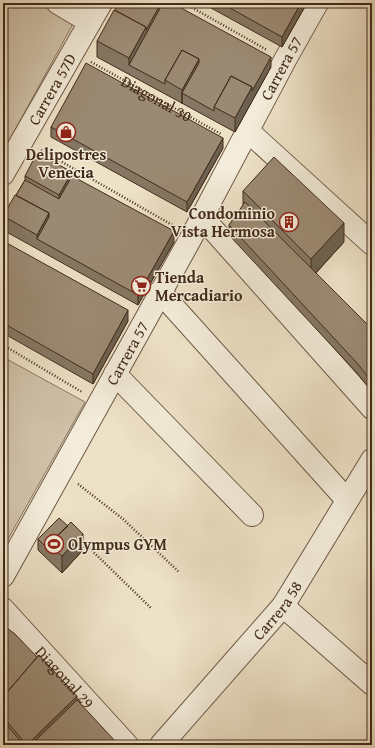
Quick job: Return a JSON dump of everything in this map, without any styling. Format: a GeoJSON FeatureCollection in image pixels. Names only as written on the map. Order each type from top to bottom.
{"type":"FeatureCollection","features":[{"type":"Feature","properties":{"kind":"street"},"geometry":{"type":"LineString","coordinates":[[58,3],[90,22]]}},
{"type":"Feature","properties":{"kind":"street","name":"Carrera 57D"},"geometry":{"type":"LineString","coordinates":[[3,174],[101,3]]}},
{"type":"Feature","properties":{"kind":"street","name":"Carrera 57"},"geometry":{"type":"LineString","coordinates":[[3,576],[197,227],[285,60],[317,3]]}},
{"type":"Feature","properties":{"kind":"street"},"geometry":{"type":"LineString","coordinates":[[244,138],[372,244]]}},
{"type":"Feature","properties":{"kind":"street"},"geometry":{"type":"LineString","coordinates":[[197,227],[372,408]]}},
{"type":"Feature","properties":{"kind":"street"},"geometry":{"type":"LineString","coordinates":[[160,292],[347,500]]}},
{"type":"Feature","properties":{"kind":"street"},"geometry":{"type":"LineString","coordinates":[[115,374],[252,515]]}},
{"type":"Feature","properties":{"kind":"street","name":"Carrera 58"},"geometry":{"type":"LineString","coordinates":[[161,745],[283,606],[347,500],[369,474]]}},
{"type":"Feature","properties":{"kind":"street"},"geometry":{"type":"LineString","coordinates":[[283,606],[372,684]]}},
{"type":"Feature","properties":{"kind":"street","name":"Diagonal 29"},"geometry":{"type":"LineString","coordinates":[[3,609],[127,745]]}},
{"type":"Feature","properties":{"kind":"path"},"geometry":{"type":"LineString","coordinates":[[184,3],[285,60]]}},
{"type":"Feature","properties":{"kind":"path","name":"Diagonal 30"},"geometry":{"type":"LineString","coordinates":[[73,52],[244,138]]}},
{"type":"Feature","properties":{"kind":"path"},"geometry":{"type":"LineString","coordinates":[[23,140],[197,227]]}},
{"type":"Feature","properties":{"kind":"path"},"geometry":{"type":"LineString","coordinates":[[3,345],[100,402]]}},
{"type":"Feature","properties":{"kind":"path"},"geometry":{"type":"LineString","coordinates":[[60,474],[82,486],[123,519],[180,572]]}},
{"type":"Feature","properties":{"kind":"path"},"geometry":{"type":"LineString","coordinates":[[78,536],[151,608]]}},
{"type":"Feature","properties":{"kind":"shaded area"},"geometry":{"type":"Polygon","coordinates":[[[3,3],[39,3],[74,22],[3,152],[3,3]]]}},
{"type":"Feature","properties":{"kind":"shaded area"},"geometry":{"type":"Polygon","coordinates":[[[3,357],[85,402],[3,548],[3,357]]]}},
{"type":"Feature","properties":{"kind":"building"},"geometry":{"type":"Polygon","coordinates":[[[119,3],[161,3],[146,30],[146,27],[115,10],[119,3]]]}},
{"type":"Feature","properties":{"kind":"building"},"geometry":{"type":"Polygon","coordinates":[[[163,3],[172,3],[271,57],[252,91],[252,87],[231,76],[214,107],[214,111],[182,93],[199,63],[199,59],[182,50],[165,80],[165,84],[129,65],[163,3]]]}},
{"type":"Feature","properties":{"kind":"building"},"geometry":{"type":"Polygon","coordinates":[[[221,3],[301,3],[282,37],[221,3]]]}},
{"type":"Feature","properties":{"kind":"building"},"geometry":{"type":"Polygon","coordinates":[[[114,10],[146,27],[129,58],[97,41],[114,10]]]}},
{"type":"Feature","properties":{"kind":"building"},"geometry":{"type":"Polygon","coordinates":[[[182,50],[199,59],[182,90],[165,80],[182,50]]]}},
{"type":"Feature","properties":{"kind":"building"},"geometry":{"type":"Polygon","coordinates":[[[86,63],[223,138],[187,202],[51,127],[86,63]]]}},
{"type":"Feature","properties":{"kind":"building"},"geometry":{"type":"Polygon","coordinates":[[[231,76],[252,87],[235,118],[214,107],[231,76]]]}},
{"type":"Feature","properties":{"kind":"building"},"geometry":{"type":"Polygon","coordinates":[[[37,153],[72,172],[59,195],[25,176],[37,153]]]}},
{"type":"Feature","properties":{"kind":"building","name":"Condominio Vista Hermosa"},"geometry":{"type":"Polygon","coordinates":[[[274,157],[344,223],[311,259],[243,191],[274,157]]]}},
{"type":"Feature","properties":{"kind":"building"},"geometry":{"type":"Polygon","coordinates":[[[72,176],[174,231],[138,295],[37,239],[49,217],[49,213],[16,195],[25,180],[59,199],[72,176]]]}},
{"type":"Feature","properties":{"kind":"building"},"geometry":{"type":"Polygon","coordinates":[[[15,195],[49,213],[37,235],[3,216],[15,195]]]}},
{"type":"Feature","properties":{"kind":"building"},"geometry":{"type":"Polygon","coordinates":[[[245,202],[372,329],[372,382],[357,363],[229,225],[245,202]]]}},
{"type":"Feature","properties":{"kind":"building"},"geometry":{"type":"Polygon","coordinates":[[[3,241],[128,310],[93,374],[3,323],[3,241]]]}},
{"type":"Feature","properties":{"kind":"building"},"geometry":{"type":"Polygon","coordinates":[[[59,518],[68,526],[49,544],[49,550],[38,539],[59,518]]]}},
{"type":"Feature","properties":{"kind":"building"},"geometry":{"type":"Polygon","coordinates":[[[71,522],[83,534],[62,556],[49,544],[71,522]]]}},
{"type":"Feature","properties":{"kind":"building"},"geometry":{"type":"Polygon","coordinates":[[[3,625],[15,634],[37,657],[3,697],[3,625]]]}},
{"type":"Feature","properties":{"kind":"building"},"geometry":{"type":"Polygon","coordinates":[[[39,655],[77,696],[27,745],[3,717],[3,697],[39,655]]]}},
{"type":"Feature","properties":{"kind":"building"},"geometry":{"type":"Polygon","coordinates":[[[77,700],[116,742],[113,745],[31,745],[77,700]]]}},
{"type":"Feature","properties":{"kind":"building"},"geometry":{"type":"Polygon","coordinates":[[[3,721],[24,745],[3,745],[3,721]]]}},
{"type":"Feature","properties":{"kind":"place","name":"Delipostres Venecia"},"geometry":{"type":"Point","coordinates":[66,132]}},
{"type":"Feature","properties":{"kind":"place","name":"Condominio Vista Hermosa"},"geometry":{"type":"Point","coordinates":[289,222]}},
{"type":"Feature","properties":{"kind":"place","name":"Tienda Mercadiario"},"geometry":{"type":"Point","coordinates":[141,286]}},
{"type":"Feature","properties":{"kind":"place","name":"Olympus GYM"},"geometry":{"type":"Point","coordinates":[54,544]}}]}
